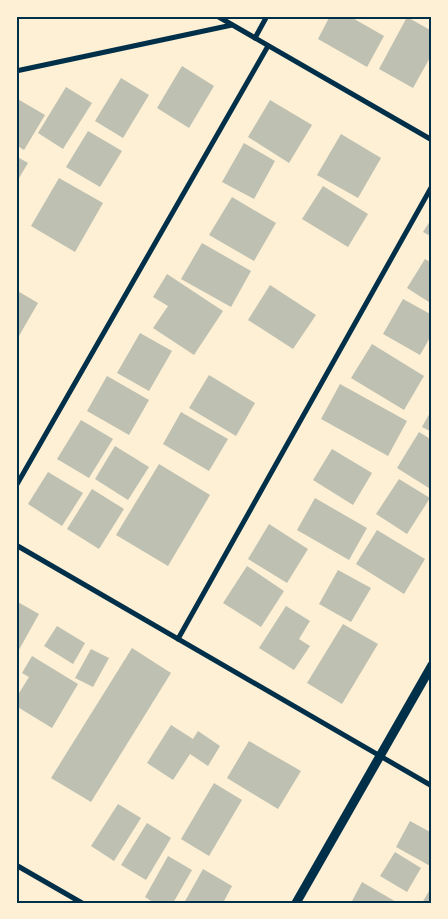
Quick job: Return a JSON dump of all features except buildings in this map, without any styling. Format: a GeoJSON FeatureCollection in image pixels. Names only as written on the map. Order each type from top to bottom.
{"type":"FeatureCollection","features":[{"type":"Feature","properties":{"kind":"street"},"geometry":{"type":"LineString","coordinates":[[217,16],[432,140]]}},
{"type":"Feature","properties":{"kind":"street"},"geometry":{"type":"LineString","coordinates":[[255,38],[267,16]]}},
{"type":"Feature","properties":{"kind":"street"},"geometry":{"type":"LineString","coordinates":[[16,71],[233,25]]}},
{"type":"Feature","properties":{"kind":"street"},"geometry":{"type":"LineString","coordinates":[[16,486],[268,46]]}},
{"type":"Feature","properties":{"kind":"street"},"geometry":{"type":"LineString","coordinates":[[178,639],[432,186]]}},
{"type":"Feature","properties":{"kind":"street"},"geometry":{"type":"LineString","coordinates":[[16,545],[432,786]]}},
{"type":"Feature","properties":{"kind":"street"},"geometry":{"type":"LineString","coordinates":[[296,903],[432,665]]}},
{"type":"Feature","properties":{"kind":"street"},"geometry":{"type":"LineString","coordinates":[[16,864],[82,903]]}}]}
